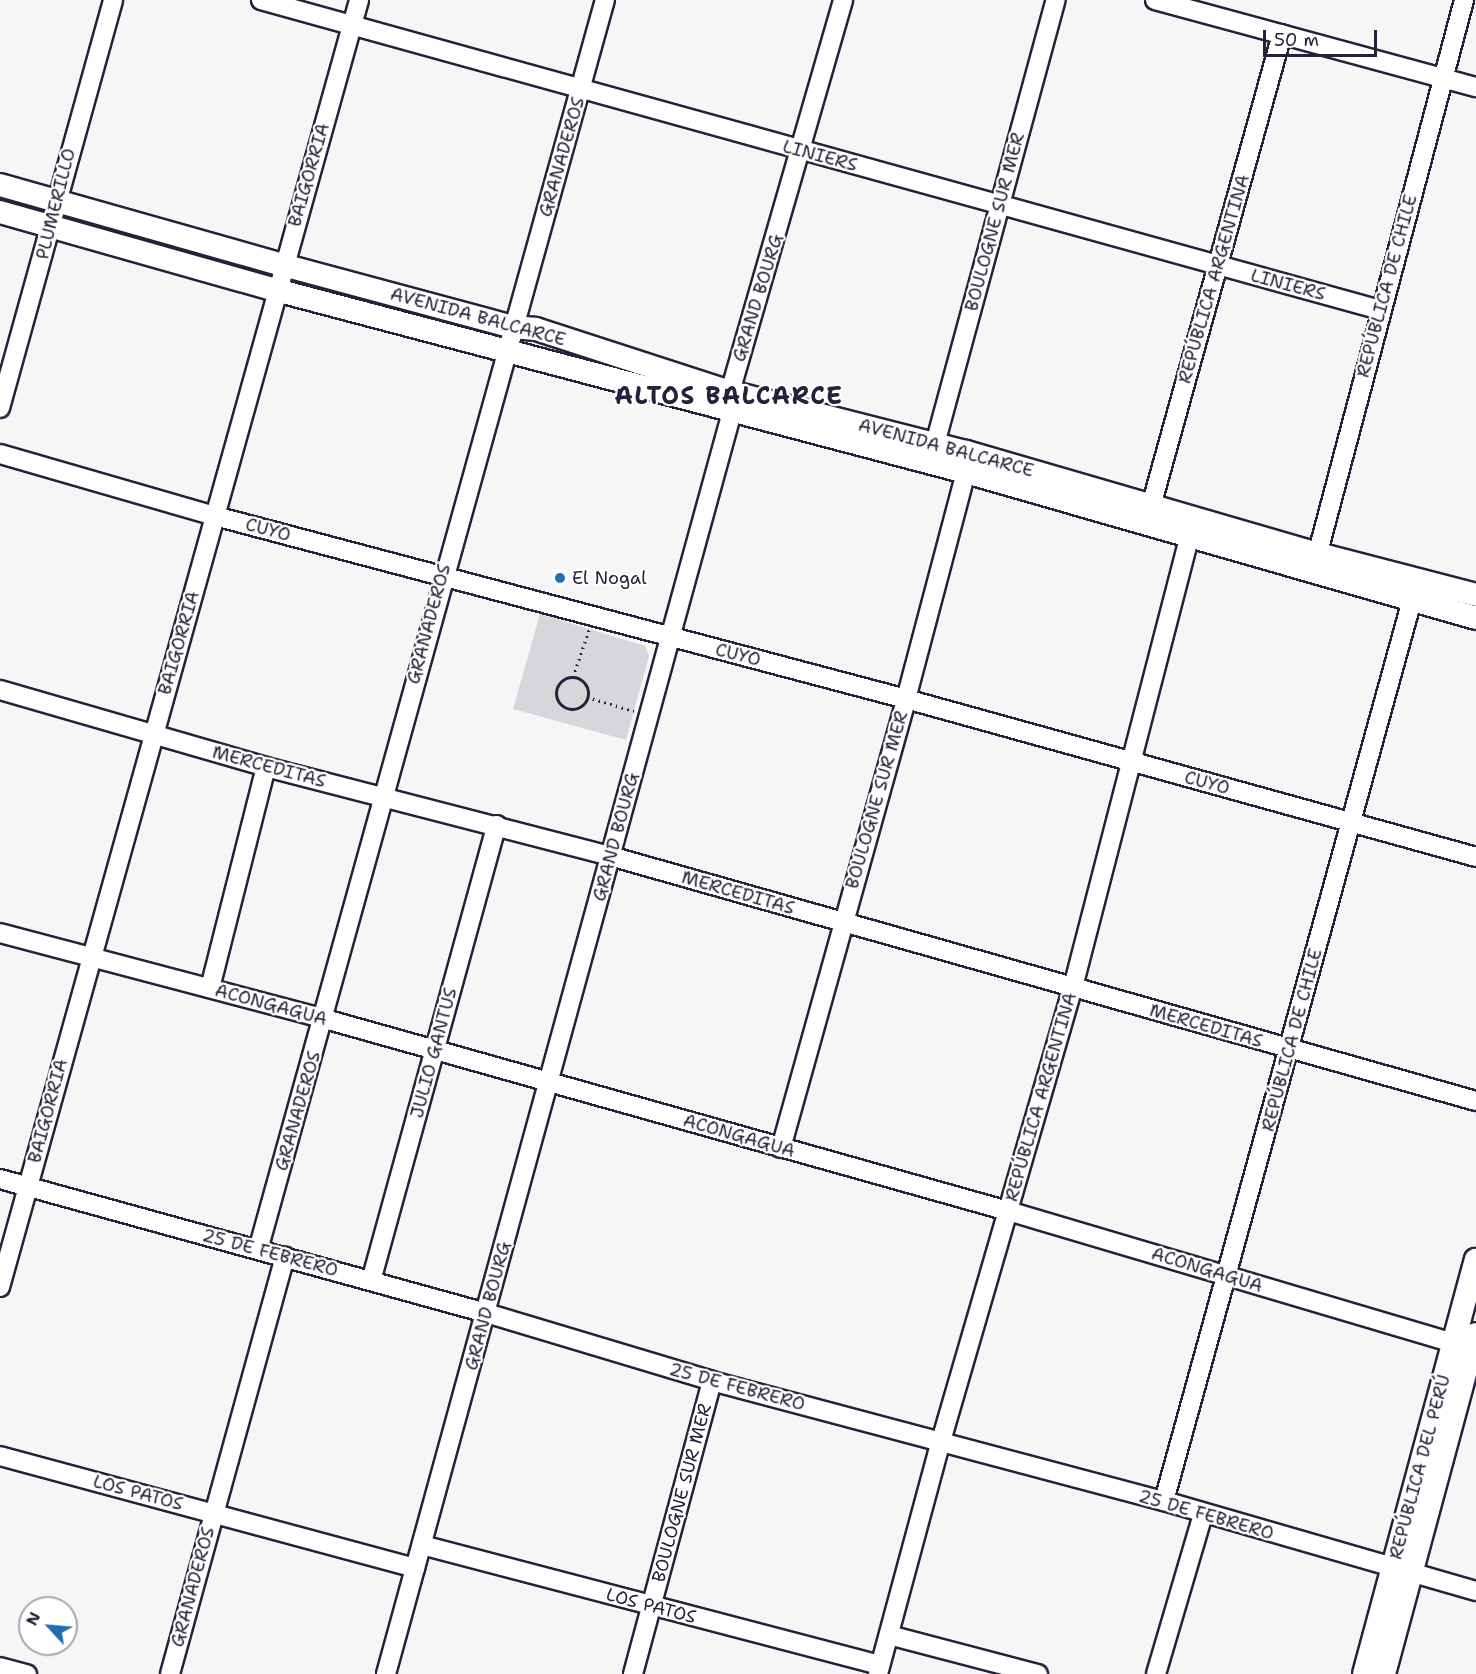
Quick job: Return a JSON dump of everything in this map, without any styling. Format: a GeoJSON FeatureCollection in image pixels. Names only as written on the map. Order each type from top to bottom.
{"type":"FeatureCollection","features":[{"type":"Feature","properties":{"kind":"main road","name":"AVENIDA BALCARCE"},"geometry":{"type":"LineString","coordinates":[[0,185],[283,265],[513,327],[536,330],[731,402],[966,462],[1315,564],[1412,600],[1476,618]]}},
{"type":"Feature","properties":{"kind":"main road","name":"AVENIDA BALCARCE"},"geometry":{"type":"LineString","coordinates":[[0,212],[276,290],[505,351],[731,402],[934,444],[966,462]]}},
{"type":"Feature","properties":{"kind":"main road","name":"AVENIDA BALCARCE"},"geometry":{"type":"LineString","coordinates":[[1315,564],[1419,578],[1476,596]]}},
{"type":"Feature","properties":{"kind":"main road","name":"REPÚBLICA DEL PERÚ"},"geometry":{"type":"LineString","coordinates":[[1364,1674],[1402,1571],[1469,1343],[1476,1260]]}},
{"type":"Feature","properties":{"kind":"main road","name":"REPÚBLICA DEL PERÚ"},"geometry":{"type":"LineString","coordinates":[[1384,1674],[1402,1571]]}},
{"type":"Feature","properties":{"kind":"street","name":"PLUMERILLO"},"geometry":{"type":"LineString","coordinates":[[0,408],[52,227],[55,200],[113,0]]}},
{"type":"Feature","properties":{"kind":"street","name":"LINIERS"},"geometry":{"type":"LineString","coordinates":[[261,0],[802,152],[1380,310]]}},
{"type":"Feature","properties":{"kind":"street","name":"BAIGORRIA"},"geometry":{"type":"LineString","coordinates":[[0,1287],[276,290],[359,0]]}},
{"type":"Feature","properties":{"kind":"street","name":"GRANADEROS"},"geometry":{"type":"LineString","coordinates":[[258,1250],[325,1019],[382,796],[505,351],[582,90],[605,0]]}},
{"type":"Feature","properties":{"kind":"street","name":"GRAND BOURG"},"geometry":{"type":"LineString","coordinates":[[386,1674],[649,715],[731,402],[843,0]]}},
{"type":"Feature","properties":{"kind":"street","name":"BOULOGNE SUR MER"},"geometry":{"type":"LineString","coordinates":[[934,444],[1056,0]]}},
{"type":"Feature","properties":{"kind":"street"},"geometry":{"type":"LineString","coordinates":[[1155,0],[1476,87]]}},
{"type":"Feature","properties":{"kind":"street","name":"REPÚBLICA DE CHILE"},"geometry":{"type":"LineString","coordinates":[[1315,564],[1380,310],[1464,0]]}},
{"type":"Feature","properties":{"kind":"street","name":"REPÚBLICA ARGENTINA"},"geometry":{"type":"LineString","coordinates":[[1148,515],[1282,34]]}},
{"type":"Feature","properties":{"kind":"street","name":"CUYO"},"geometry":{"type":"LineString","coordinates":[[0,454],[215,516],[906,699],[1476,856]]}},
{"type":"Feature","properties":{"kind":"street","name":"BOULOGNE SUR MER"},"geometry":{"type":"LineString","coordinates":[[781,1148],[906,699],[966,462]]}},
{"type":"Feature","properties":{"kind":"street","name":"REPÚBLICA ARGENTINA"},"geometry":{"type":"LineString","coordinates":[[879,1670],[941,1441],[1073,987],[1189,527]]}},
{"type":"Feature","properties":{"kind":"street","name":"REPÚBLICA DE CHILE"},"geometry":{"type":"LineString","coordinates":[[1164,1501],[1225,1275],[1291,1050],[1350,821],[1419,578]]}},
{"type":"Feature","properties":{"kind":"street","name":"MERCEDITAS"},"geometry":{"type":"LineString","coordinates":[[0,690],[266,767],[610,856],[843,924],[1476,1101]]}},
{"type":"Feature","properties":{"kind":"street"},"geometry":{"type":"LineString","coordinates":[[210,988],[266,767]]}},
{"type":"Feature","properties":{"kind":"street","name":"JULIO GANTUS"},"geometry":{"type":"LineString","coordinates":[[371,1281],[497,825]]}},
{"type":"Feature","properties":{"kind":"street","name":"ACONGAGUA"},"geometry":{"type":"LineString","coordinates":[[0,933],[325,1019],[1469,1343]]}},
{"type":"Feature","properties":{"kind":"street","name":"25 DE FEBRERO"},"geometry":{"type":"LineString","coordinates":[[0,1179],[486,1313],[712,1382],[1164,1501],[1476,1591]]}},
{"type":"Feature","properties":{"kind":"street","name":"GRANADEROS"},"geometry":{"type":"LineString","coordinates":[[170,1674],[285,1257]]}},
{"type":"Feature","properties":{"kind":"street","name":"BOULOGNE SUR MER"},"geometry":{"type":"LineString","coordinates":[[633,1674],[712,1382]]}},
{"type":"Feature","properties":{"kind":"street","name":"LOS PATOS"},"geometry":{"type":"LineString","coordinates":[[0,1456],[415,1568]]}},
{"type":"Feature","properties":{"kind":"street"},"geometry":{"type":"LineString","coordinates":[[1156,1674],[1203,1514]]}},
{"type":"Feature","properties":{"kind":"street","name":"LOS PATOS"},"geometry":{"type":"LineString","coordinates":[[422,1545],[879,1670]]}},
{"type":"Feature","properties":{"kind":"street"},"geometry":{"type":"LineString","coordinates":[[889,1635],[1038,1674]]}},
{"type":"Feature","properties":{"kind":"street"},"geometry":{"type":"LineString","coordinates":[[0,1667],[27,1674]]}},
{"type":"Feature","properties":{"kind":"path"},"geometry":{"type":"LineString","coordinates":[[587,697],[574,708],[559,702],[557,686],[573,676],[594,617]]}},
{"type":"Feature","properties":{"kind":"path"},"geometry":{"type":"LineString","coordinates":[[573,676],[586,684],[587,697]]}},
{"type":"Feature","properties":{"kind":"path"},"geometry":{"type":"LineString","coordinates":[[587,697],[649,715]]}},
{"type":"Feature","properties":{"kind":"shaded area"},"geometry":{"type":"Polygon","coordinates":[[[85,213],[248,260],[245,271],[81,225],[85,213]]]}},
{"type":"Feature","properties":{"kind":"shaded area"},"geometry":{"type":"Polygon","coordinates":[[[316,276],[480,322],[476,333],[313,288],[316,276]]]}},
{"type":"Feature","properties":{"kind":"shaded area"},"geometry":{"type":"Polygon","coordinates":[[[540,614],[645,646],[649,656],[626,740],[513,709],[540,614]]]}},
{"type":"Feature","properties":{"kind":"place","name":"El Nogal"},"geometry":{"type":"Point","coordinates":[560,578]}},
{"type":"Feature","properties":{"kind":"district","name":"ALTOS BALCARCE"},"geometry":{"type":"Point","coordinates":[729,397]}}]}
